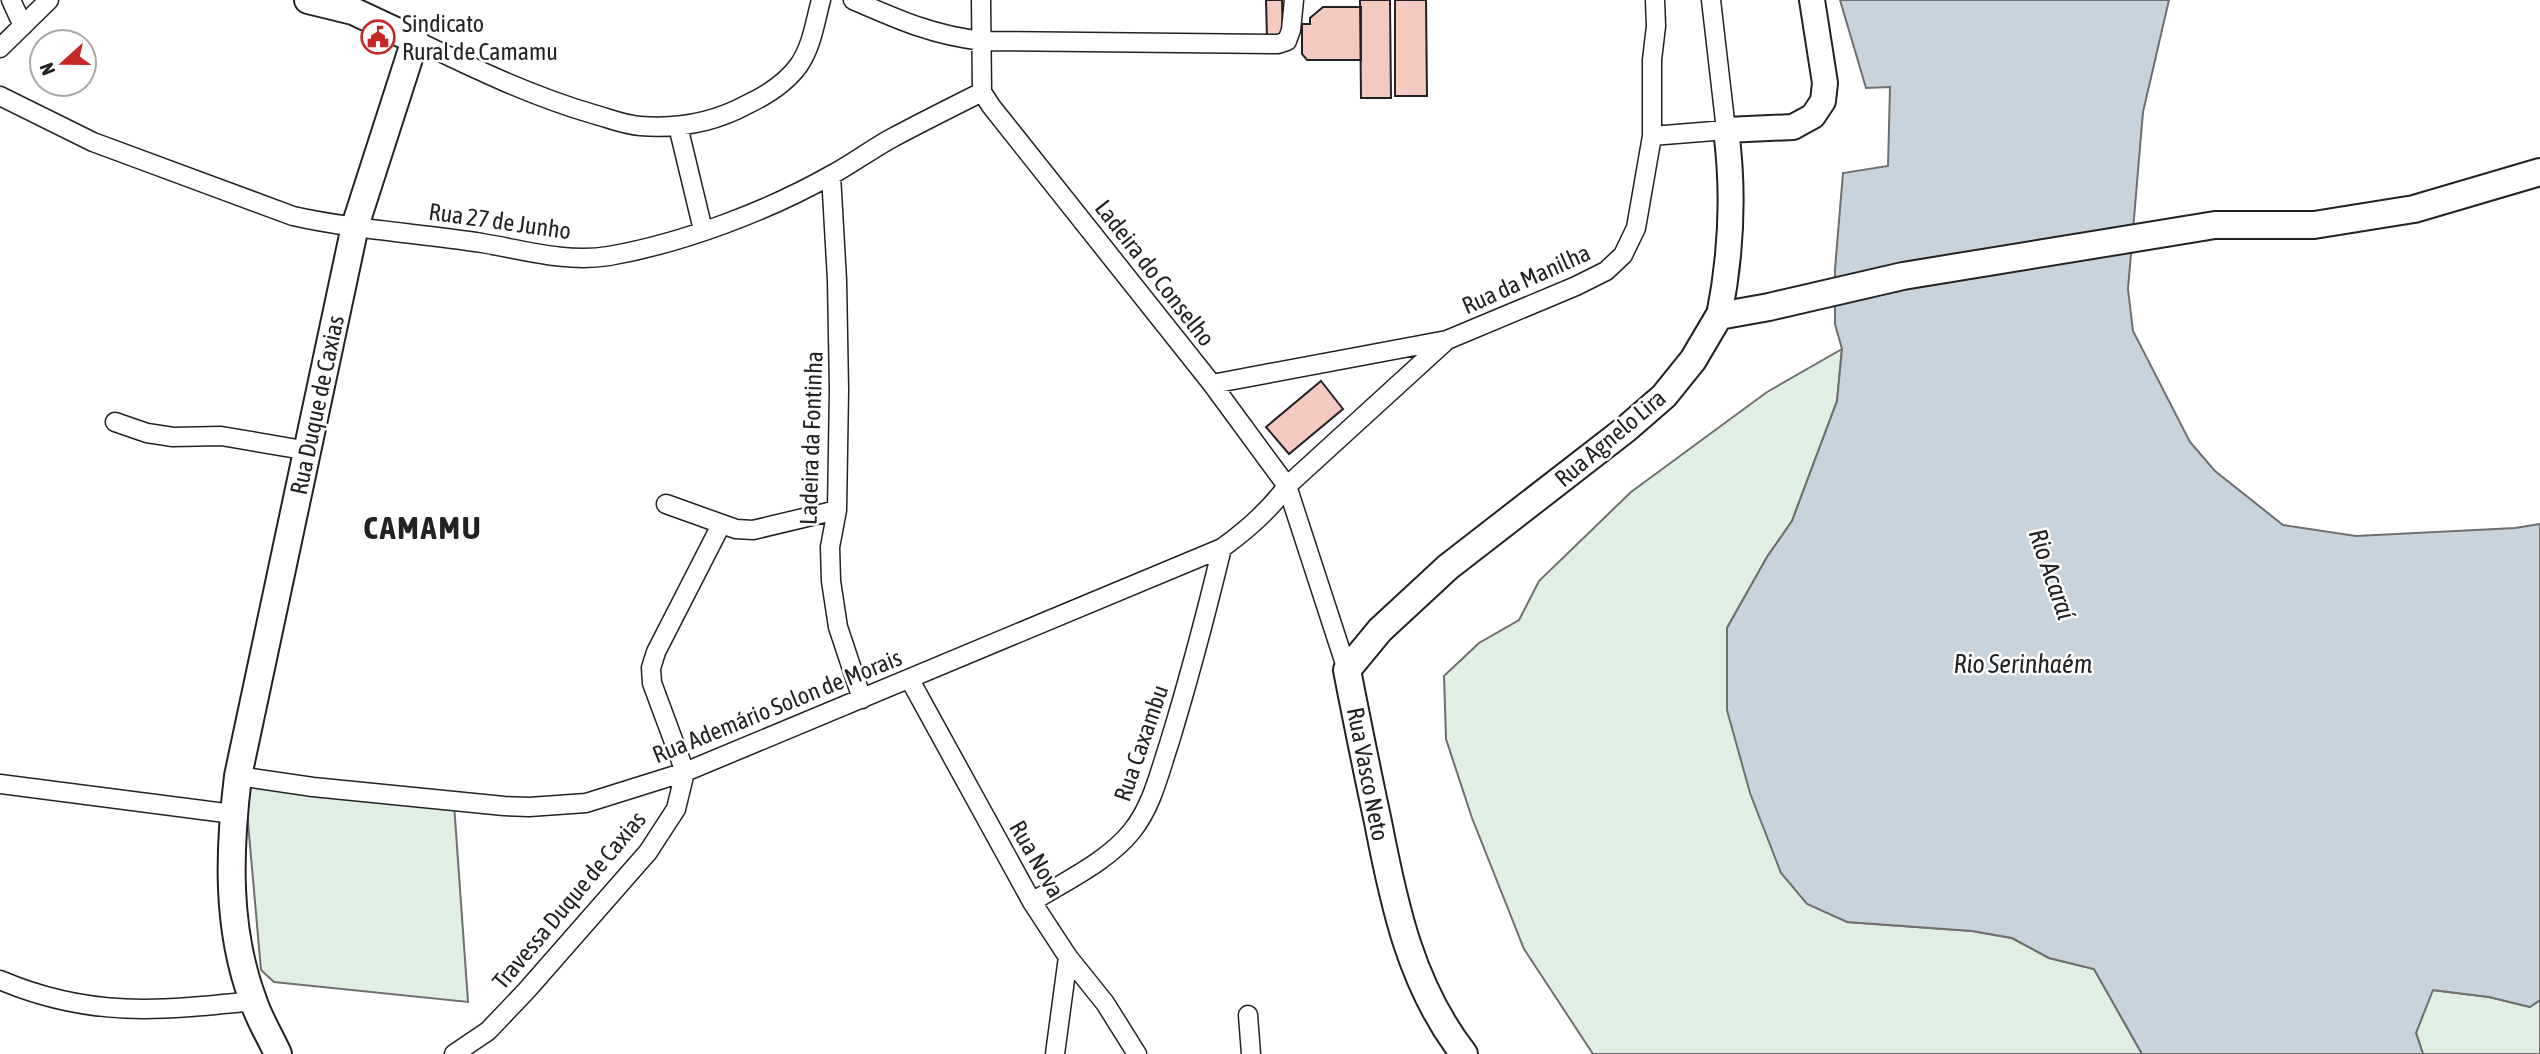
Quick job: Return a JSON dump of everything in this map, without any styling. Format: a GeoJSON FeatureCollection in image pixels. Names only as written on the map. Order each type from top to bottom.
{"type":"FeatureCollection","features":[{"type":"Feature","properties":{"kind":"main road"},"geometry":{"type":"LineString","coordinates":[[308,0],[352,6],[415,40]]}},
{"type":"Feature","properties":{"kind":"main road","name":"Rua Duque de Caxias"},"geometry":{"type":"LineString","coordinates":[[278,1054],[253,1001],[236,943],[231,899],[233,814],[355,226],[415,40]]}},
{"type":"Feature","properties":{"kind":"main road"},"geometry":{"type":"LineString","coordinates":[[1719,316],[1903,276],[2216,225],[2314,225],[2414,209],[2540,172]]}},
{"type":"Feature","properties":{"kind":"main road","name":"Rua Agnelo Lira"},"geometry":{"type":"LineString","coordinates":[[1347,670],[1380,630],[1448,566],[1616,438],[1664,396],[1693,360],[1719,316]]}},
{"type":"Feature","properties":{"kind":"main road","name":"Rua Vasco Neto"},"geometry":{"type":"LineString","coordinates":[[1347,670],[1392,895],[1409,954],[1427,998],[1464,1054]]}},
{"type":"Feature","properties":{"kind":"street"},"geometry":{"type":"LineString","coordinates":[[11,0],[23,26]]}},
{"type":"Feature","properties":{"kind":"street"},"geometry":{"type":"LineString","coordinates":[[0,48],[49,0]]}},
{"type":"Feature","properties":{"kind":"street"},"geometry":{"type":"LineString","coordinates":[[415,40],[501,81],[558,104],[637,126],[678,126],[711,120],[736,111],[782,84],[809,48],[821,0]]}},
{"type":"Feature","properties":{"kind":"street"},"geometry":{"type":"LineString","coordinates":[[853,0],[915,27],[947,37],[982,41],[1278,44],[1287,41],[1294,0]]}},
{"type":"Feature","properties":{"kind":"street"},"geometry":{"type":"LineString","coordinates":[[981,0],[982,92]]}},
{"type":"Feature","properties":{"kind":"street","name":"Rua da Manilha"},"geometry":{"type":"LineString","coordinates":[[1212,384],[1447,340],[1606,271],[1623,255],[1636,228],[1652,136],[1655,0]]}},
{"type":"Feature","properties":{"kind":"street"},"geometry":{"type":"LineString","coordinates":[[1711,0],[1726,130]]}},
{"type":"Feature","properties":{"kind":"street"},"geometry":{"type":"LineString","coordinates":[[1652,136],[1793,127],[1813,116],[1823,101],[1825,83],[1812,0]]}},
{"type":"Feature","properties":{"kind":"street","name":"Rua 27 de Junho"},"geometry":{"type":"LineString","coordinates":[[0,96],[93,142],[293,216],[324,223],[484,243],[539,254],[578,257],[617,254],[703,230],[768,205],[831,175],[891,139],[982,92]]}},
{"type":"Feature","properties":{"kind":"street","name":"Ladeira do Conselho"},"geometry":{"type":"LineString","coordinates":[[982,92],[1212,384],[1287,486]]}},
{"type":"Feature","properties":{"kind":"street"},"geometry":{"type":"LineString","coordinates":[[678,126],[703,230]]}},
{"type":"Feature","properties":{"kind":"street","name":"Rua Agnelo Lira"},"geometry":{"type":"LineString","coordinates":[[1719,316],[1727,277],[1730,159],[1726,130]]}},
{"type":"Feature","properties":{"kind":"street","name":"Ladeira da Fontinha"},"geometry":{"type":"LineString","coordinates":[[831,175],[837,280],[837,510],[830,547],[831,582],[838,627],[862,699]]}},
{"type":"Feature","properties":{"kind":"street","name":"Rua da Manilha"},"geometry":{"type":"LineString","coordinates":[[1287,486],[1447,340]]}},
{"type":"Feature","properties":{"kind":"street"},"geometry":{"type":"LineString","coordinates":[[116,422],[147,433],[173,437],[222,436],[309,451]]}},
{"type":"Feature","properties":{"kind":"street","name":"Rua Vasco Neto"},"geometry":{"type":"LineString","coordinates":[[1287,486],[1347,670]]}},
{"type":"Feature","properties":{"kind":"street","name":"Rua Ademário Solon de Morais"},"geometry":{"type":"LineString","coordinates":[[239,775],[366,793],[529,807],[586,803],[685,772],[1222,548],[1251,527],[1287,486]]}},
{"type":"Feature","properties":{"kind":"street"},"geometry":{"type":"LineString","coordinates":[[666,504],[721,525],[753,530],[837,510]]}},
{"type":"Feature","properties":{"kind":"street"},"geometry":{"type":"LineString","coordinates":[[685,772],[657,698],[651,668],[656,652],[721,525]]}},
{"type":"Feature","properties":{"kind":"street","name":"Rua Caxambu"},"geometry":{"type":"LineString","coordinates":[[1032,902],[1105,856],[1130,834],[1144,816],[1194,665],[1222,548]]}},
{"type":"Feature","properties":{"kind":"street","name":"Rua Nova"},"geometry":{"type":"LineString","coordinates":[[910,680],[1032,902],[1068,957],[1105,1003],[1137,1054]]}},
{"type":"Feature","properties":{"kind":"street","name":"Travessa Duque de Caxias"},"geometry":{"type":"LineString","coordinates":[[454,1054],[488,1031],[520,999],[639,862],[676,809],[685,772]]}},
{"type":"Feature","properties":{"kind":"street"},"geometry":{"type":"LineString","coordinates":[[0,784],[233,814]]}},
{"type":"Feature","properties":{"kind":"street"},"geometry":{"type":"LineString","coordinates":[[1055,1054],[1068,957]]}},
{"type":"Feature","properties":{"kind":"street"},"geometry":{"type":"LineString","coordinates":[[0,980],[37,995],[84,1005],[130,1010],[178,1009],[253,1001]]}},
{"type":"Feature","properties":{"kind":"street"},"geometry":{"type":"LineString","coordinates":[[1248,1015],[1251,1054]]}},
{"type":"Feature","properties":{"kind":"green space"},"geometry":{"type":"Polygon","coordinates":[[[1842,349],[1837,401],[1792,521],[1767,557],[1727,628],[1847,922],[1972,931],[2012,938],[2049,958],[2094,969],[2142,1054],[1593,1054],[1524,949],[1472,818],[1446,739],[1444,676],[1479,643],[1519,620],[1539,581],[1631,492],[1767,392],[1842,349]]]}},
{"type":"Feature","properties":{"kind":"green space"},"geometry":{"type":"Polygon","coordinates":[[[250,782],[454,804],[468,1002],[274,982],[261,970],[245,789],[250,782]]]}},
{"type":"Feature","properties":{"kind":"green space"},"geometry":{"type":"Polygon","coordinates":[[[2432,990],[2489,997],[2530,1007],[2540,1000],[2540,1054],[2423,1054],[2416,1033],[2432,990]]]}},
{"type":"Feature","properties":{"kind":"water","name":"Rio Serinhaém"},"geometry":{"type":"Polygon","coordinates":[[[1840,0],[2169,0],[2143,112],[2128,289],[2133,331],[2190,442],[2215,471],[2283,525],[2356,536],[2515,528],[2540,524],[2540,1000],[2530,1007],[2489,997],[2433,990],[2416,1033],[2423,1054],[2142,1054],[2094,969],[2049,958],[2012,938],[1972,931],[1847,922],[1807,904],[1781,873],[1750,793],[1727,710],[1727,628],[1767,557],[1792,521],[1837,401],[1842,349],[1835,324],[1835,269],[1843,173],[1888,166],[1890,87],[1866,88],[1840,0]]]}},
{"type":"Feature","properties":{"kind":"building"},"geometry":{"type":"Polygon","coordinates":[[[1266,0],[1282,0],[1283,39],[1267,39],[1266,0]]]}},
{"type":"Feature","properties":{"kind":"building"},"geometry":{"type":"Polygon","coordinates":[[[1360,0],[1390,0],[1391,98],[1361,98],[1360,0]]]}},
{"type":"Feature","properties":{"kind":"building"},"geometry":{"type":"Polygon","coordinates":[[[1395,0],[1426,0],[1427,96],[1395,96],[1395,0]]]}},
{"type":"Feature","properties":{"kind":"building"},"geometry":{"type":"Polygon","coordinates":[[[1323,7],[1361,7],[1361,60],[1307,60],[1302,54],[1302,24],[1310,24],[1310,18],[1323,7]]]}},
{"type":"Feature","properties":{"kind":"building"},"geometry":{"type":"Polygon","coordinates":[[[1321,381],[1343,409],[1289,454],[1266,427],[1321,381]]]}},
{"type":"Feature","properties":{"kind":"place","name":"Sindicato Rural de Camamu"},"geometry":{"type":"Point","coordinates":[378,37]}},
{"type":"Feature","properties":{"kind":"district","name":"CAMAMU"},"geometry":{"type":"Point","coordinates":[423,527]}},
{"type":"Feature","properties":{"kind":"water label","name":"Rio Acaraí"},"geometry":{"type":"Point","coordinates":[2052,574]}}]}
